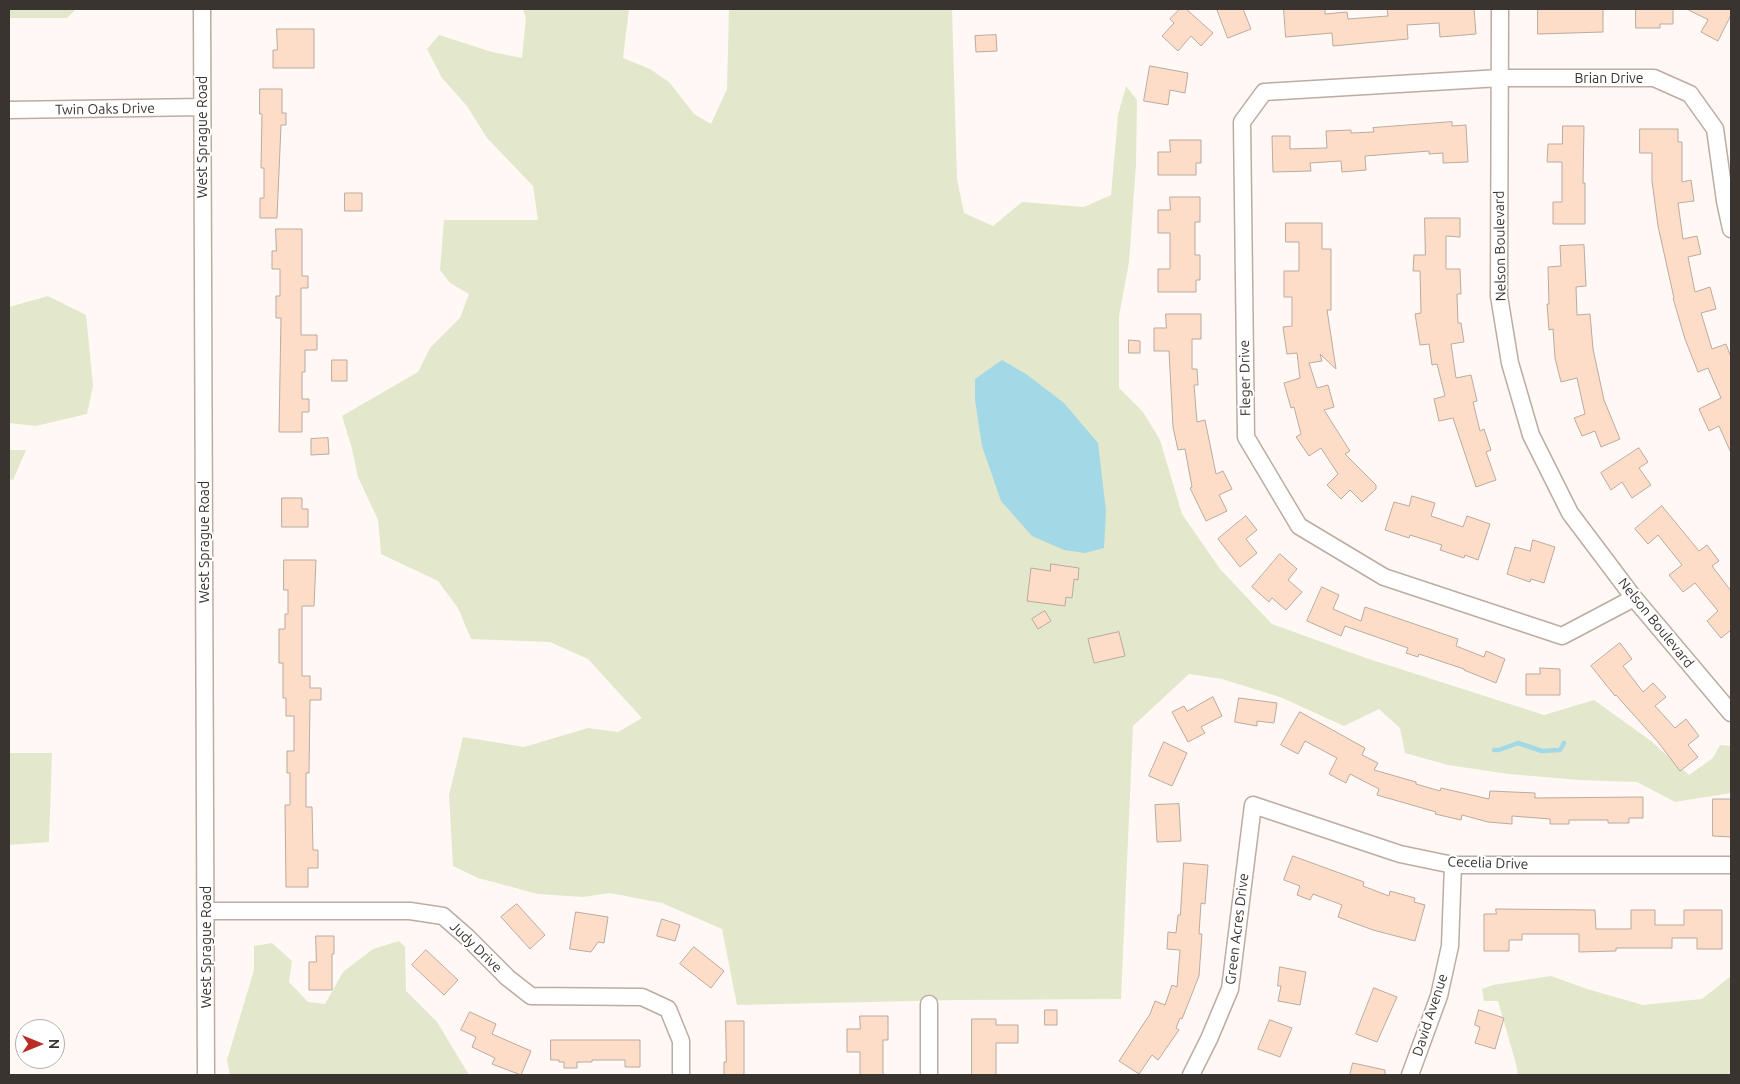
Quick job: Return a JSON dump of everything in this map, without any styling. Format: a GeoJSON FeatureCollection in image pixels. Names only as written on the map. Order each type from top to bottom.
{"type":"FeatureCollection","features":[{"type":"Feature","properties":{"kind":"street","name":"West Sprague Road"},"geometry":{"type":"LineString","coordinates":[[202,9],[206,1075]]}},
{"type":"Feature","properties":{"kind":"street","name":"Nelson Boulevard"},"geometry":{"type":"LineString","coordinates":[[1500,9],[1499,296],[1510,364],[1531,435],[1570,513],[1634,598],[1731,713]]}},
{"type":"Feature","properties":{"kind":"street","name":"Brian Drive"},"geometry":{"type":"LineString","coordinates":[[1500,78],[1654,78],[1690,94],[1715,129],[1725,201],[1731,229]]}},
{"type":"Feature","properties":{"kind":"street","name":"Fleger Drive"},"geometry":{"type":"LineString","coordinates":[[1500,78],[1264,92],[1242,122],[1246,437],[1299,526],[1384,576],[1562,636],[1634,598]]}},
{"type":"Feature","properties":{"kind":"street","name":"Twin Oaks Drive"},"geometry":{"type":"LineString","coordinates":[[9,110],[202,107]]}},
{"type":"Feature","properties":{"kind":"street","name":"Cecelia Drive"},"geometry":{"type":"LineString","coordinates":[[1253,805],[1400,854],[1453,864],[1731,864]]}},
{"type":"Feature","properties":{"kind":"street","name":"Green Acres Drive"},"geometry":{"type":"LineString","coordinates":[[1191,1075],[1209,1039],[1230,989],[1253,805]]}},
{"type":"Feature","properties":{"kind":"street","name":"David Avenue"},"geometry":{"type":"LineString","coordinates":[[1410,1075],[1439,996],[1450,946],[1453,864]]}},
{"type":"Feature","properties":{"kind":"street","name":"Judy Drive"},"geometry":{"type":"LineString","coordinates":[[206,911],[410,911],[444,916],[508,978],[531,996],[642,997],[668,1009],[681,1041],[681,1075]]}},
{"type":"Feature","properties":{"kind":"street"},"geometry":{"type":"LineString","coordinates":[[929,1004],[929,1075]]}},
{"type":"Feature","properties":{"kind":"green space"},"geometry":{"type":"Polygon","coordinates":[[[9,9],[76,9],[67,18],[9,18],[9,9]]]}},
{"type":"Feature","properties":{"kind":"green space"},"geometry":{"type":"Polygon","coordinates":[[[523,9],[629,9],[623,58],[650,69],[669,82],[694,114],[711,124],[727,89],[729,9],[952,9],[957,179],[964,213],[993,226],[1022,202],[1084,207],[1111,195],[1118,115],[1126,86],[1137,100],[1136,164],[1129,262],[1119,316],[1119,388],[1143,412],[1160,440],[1182,514],[1220,569],[1272,624],[1366,658],[1544,715],[1594,700],[1651,741],[1689,775],[1713,758],[1720,745],[1731,746],[1731,793],[1675,802],[1637,782],[1579,780],[1509,774],[1448,765],[1405,753],[1400,728],[1379,709],[1344,726],[1280,697],[1222,679],[1189,674],[1133,726],[1121,999],[956,1000],[737,1005],[722,929],[662,903],[610,893],[583,897],[538,894],[478,878],[453,866],[449,795],[463,737],[524,747],[588,728],[618,732],[642,718],[588,659],[550,642],[471,639],[458,608],[438,581],[381,554],[378,520],[358,477],[342,416],[418,372],[430,348],[460,318],[469,294],[450,283],[440,270],[444,220],[538,220],[533,186],[487,138],[467,106],[442,78],[427,49],[439,35],[492,52],[522,58],[526,18],[523,9]]]}},
{"type":"Feature","properties":{"kind":"green space"},"geometry":{"type":"Polygon","coordinates":[[[48,296],[86,315],[93,386],[87,414],[36,426],[9,423],[9,307],[48,296]]]}},
{"type":"Feature","properties":{"kind":"green space"},"geometry":{"type":"Polygon","coordinates":[[[9,450],[26,450],[13,480],[9,479],[9,450]]]}},
{"type":"Feature","properties":{"kind":"green space"},"geometry":{"type":"Polygon","coordinates":[[[9,753],[52,753],[49,842],[9,845],[9,753]]]}},
{"type":"Feature","properties":{"kind":"green space"},"geometry":{"type":"Polygon","coordinates":[[[399,941],[405,947],[406,991],[437,1022],[469,1075],[230,1075],[227,1060],[254,970],[254,946],[272,943],[292,961],[289,982],[308,1002],[325,1004],[343,972],[373,949],[399,941]]]}},
{"type":"Feature","properties":{"kind":"green space"},"geometry":{"type":"Polygon","coordinates":[[[1551,976],[1587,989],[1643,1005],[1702,999],[1731,976],[1731,1075],[1518,1075],[1498,1001],[1484,1001],[1482,989],[1493,985],[1551,976]]]}},
{"type":"Feature","properties":{"kind":"water"},"geometry":{"type":"Polygon","coordinates":[[[1002,360],[1026,374],[1064,403],[1098,443],[1106,511],[1104,548],[1085,553],[1064,550],[1032,536],[1001,501],[982,446],[975,400],[975,379],[1002,360]]]}},
{"type":"Feature","properties":{"kind":"building"},"geometry":{"type":"Polygon","coordinates":[[[1180,9],[1186,9],[1213,33],[1201,46],[1191,36],[1178,51],[1162,36],[1174,23],[1170,19],[1180,9]]]}},
{"type":"Feature","properties":{"kind":"building"},"geometry":{"type":"Polygon","coordinates":[[[1217,9],[1243,9],[1251,29],[1228,38],[1217,9]]]}},
{"type":"Feature","properties":{"kind":"building"},"geometry":{"type":"Polygon","coordinates":[[[1284,9],[1325,9],[1325,14],[1347,12],[1348,19],[1388,16],[1387,9],[1474,9],[1476,34],[1440,37],[1439,23],[1407,25],[1408,39],[1333,46],[1332,33],[1286,37],[1284,9]]]}},
{"type":"Feature","properties":{"kind":"building"},"geometry":{"type":"Polygon","coordinates":[[[1538,9],[1603,9],[1603,32],[1538,34],[1538,9]]]}},
{"type":"Feature","properties":{"kind":"building"},"geometry":{"type":"Polygon","coordinates":[[[1636,9],[1673,9],[1673,24],[1660,24],[1660,28],[1636,28],[1636,9]]]}},
{"type":"Feature","properties":{"kind":"building"},"geometry":{"type":"Polygon","coordinates":[[[1687,9],[1731,9],[1731,15],[1718,41],[1701,32],[1708,20],[1687,9]]]}},
{"type":"Feature","properties":{"kind":"building"},"geometry":{"type":"Polygon","coordinates":[[[277,29],[314,29],[314,68],[273,68],[273,50],[277,50],[277,29]]]}},
{"type":"Feature","properties":{"kind":"building"},"geometry":{"type":"Polygon","coordinates":[[[996,35],[997,51],[976,52],[975,36],[996,35]]]}},
{"type":"Feature","properties":{"kind":"building"},"geometry":{"type":"Polygon","coordinates":[[[1150,66],[1188,73],[1185,93],[1170,90],[1168,105],[1144,101],[1150,66]]]}},
{"type":"Feature","properties":{"kind":"building"},"geometry":{"type":"Polygon","coordinates":[[[260,89],[282,89],[282,113],[286,113],[286,125],[281,125],[277,218],[260,218],[260,198],[264,198],[264,168],[261,168],[262,114],[260,114],[260,89]]]}},
{"type":"Feature","properties":{"kind":"building"},"geometry":{"type":"Polygon","coordinates":[[[1452,122],[1452,126],[1466,125],[1468,162],[1443,163],[1443,153],[1429,154],[1429,151],[1365,156],[1366,170],[1342,172],[1341,161],[1310,163],[1311,171],[1273,172],[1272,136],[1290,136],[1290,149],[1327,148],[1326,131],[1351,130],[1351,133],[1374,132],[1373,128],[1452,122]]]}},
{"type":"Feature","properties":{"kind":"building"},"geometry":{"type":"Polygon","coordinates":[[[1563,126],[1584,126],[1583,183],[1585,183],[1585,224],[1553,224],[1553,202],[1562,202],[1562,162],[1547,162],[1548,144],[1562,144],[1563,126]]]}},
{"type":"Feature","properties":{"kind":"building"},"geometry":{"type":"Polygon","coordinates":[[[1640,129],[1678,129],[1678,142],[1682,142],[1682,182],[1691,180],[1694,201],[1678,203],[1683,239],[1697,236],[1701,254],[1688,257],[1695,292],[1710,287],[1716,309],[1701,313],[1712,349],[1726,344],[1731,357],[1731,453],[1719,426],[1709,431],[1699,409],[1721,398],[1708,368],[1698,372],[1685,339],[1673,298],[1658,226],[1652,181],[1652,153],[1640,153],[1640,129]]]}},
{"type":"Feature","properties":{"kind":"building"},"geometry":{"type":"Polygon","coordinates":[[[1170,140],[1201,140],[1201,163],[1196,163],[1196,175],[1158,175],[1158,152],[1170,152],[1170,140]]]}},
{"type":"Feature","properties":{"kind":"building"},"geometry":{"type":"Polygon","coordinates":[[[345,193],[362,193],[362,211],[345,211],[345,193]]]}},
{"type":"Feature","properties":{"kind":"building"},"geometry":{"type":"Polygon","coordinates":[[[1170,197],[1200,197],[1200,222],[1195,222],[1195,255],[1200,255],[1200,280],[1196,280],[1196,292],[1158,292],[1158,269],[1170,269],[1170,233],[1158,233],[1158,210],[1170,210],[1170,197]]]}},
{"type":"Feature","properties":{"kind":"building"},"geometry":{"type":"Polygon","coordinates":[[[1425,218],[1460,218],[1460,237],[1446,236],[1446,269],[1460,269],[1461,294],[1457,294],[1458,323],[1461,323],[1464,342],[1451,344],[1456,378],[1471,375],[1477,401],[1473,402],[1480,431],[1484,429],[1491,450],[1486,452],[1496,480],[1476,487],[1453,418],[1439,421],[1434,399],[1445,396],[1437,364],[1432,365],[1429,344],[1420,345],[1415,314],[1421,313],[1420,271],[1413,271],[1414,255],[1425,255],[1425,218]]]}},
{"type":"Feature","properties":{"kind":"building"},"geometry":{"type":"Polygon","coordinates":[[[1286,223],[1322,223],[1322,249],[1331,249],[1331,310],[1327,310],[1336,369],[1320,354],[1322,361],[1309,363],[1317,388],[1328,385],[1334,407],[1324,410],[1350,451],[1345,454],[1376,485],[1376,489],[1362,502],[1350,490],[1341,499],[1327,485],[1338,474],[1321,448],[1309,456],[1296,437],[1301,434],[1294,407],[1291,408],[1284,383],[1300,378],[1297,353],[1287,354],[1283,327],[1292,326],[1292,297],[1284,297],[1284,271],[1299,271],[1299,242],[1286,242],[1286,223]]]}},
{"type":"Feature","properties":{"kind":"building"},"geometry":{"type":"Polygon","coordinates":[[[276,229],[302,229],[302,276],[308,276],[308,288],[301,288],[301,335],[317,335],[317,350],[305,350],[305,372],[302,372],[302,399],[309,399],[309,412],[302,412],[302,432],[279,432],[281,318],[276,318],[276,296],[280,296],[280,269],[272,269],[272,251],[276,251],[276,229]]]}},
{"type":"Feature","properties":{"kind":"building"},"geometry":{"type":"Polygon","coordinates":[[[1584,245],[1586,286],[1576,287],[1577,315],[1590,314],[1593,349],[1604,400],[1620,439],[1601,447],[1595,431],[1582,436],[1574,418],[1585,414],[1577,378],[1561,382],[1555,358],[1553,329],[1549,330],[1547,304],[1549,304],[1548,267],[1561,266],[1560,246],[1584,245]]]}},
{"type":"Feature","properties":{"kind":"building"},"geometry":{"type":"Polygon","coordinates":[[[1166,314],[1201,314],[1201,339],[1192,339],[1192,369],[1197,369],[1198,385],[1194,385],[1197,422],[1205,420],[1216,474],[1223,471],[1232,489],[1219,495],[1227,511],[1206,521],[1190,488],[1192,487],[1185,449],[1178,450],[1173,427],[1169,351],[1154,351],[1154,328],[1166,328],[1166,314]]]}},
{"type":"Feature","properties":{"kind":"building"},"geometry":{"type":"Polygon","coordinates":[[[1129,340],[1140,341],[1140,353],[1129,353],[1129,340]]]}},
{"type":"Feature","properties":{"kind":"building"},"geometry":{"type":"Polygon","coordinates":[[[332,360],[347,360],[347,381],[332,381],[332,360]]]}},
{"type":"Feature","properties":{"kind":"building"},"geometry":{"type":"Polygon","coordinates":[[[328,438],[329,454],[311,455],[311,439],[328,438]]]}},
{"type":"Feature","properties":{"kind":"building"},"geometry":{"type":"Polygon","coordinates":[[[1639,448],[1648,462],[1639,468],[1651,485],[1632,498],[1622,482],[1611,490],[1601,473],[1639,448]]]}},
{"type":"Feature","properties":{"kind":"building"},"geometry":{"type":"Polygon","coordinates":[[[1412,496],[1435,503],[1431,516],[1463,527],[1467,516],[1490,524],[1478,560],[1465,555],[1464,558],[1440,550],[1442,545],[1410,535],[1409,538],[1385,530],[1394,502],[1409,506],[1412,496]]]}},
{"type":"Feature","properties":{"kind":"building"},"geometry":{"type":"Polygon","coordinates":[[[282,498],[302,498],[302,509],[308,509],[308,527],[282,527],[282,498]]]}},
{"type":"Feature","properties":{"kind":"building"},"geometry":{"type":"Polygon","coordinates":[[[1662,506],[1699,551],[1707,545],[1719,561],[1712,566],[1731,591],[1731,630],[1721,638],[1707,621],[1718,611],[1695,583],[1683,592],[1669,575],[1682,565],[1658,535],[1648,544],[1635,529],[1662,506]]]}},
{"type":"Feature","properties":{"kind":"building"},"geometry":{"type":"Polygon","coordinates":[[[1246,516],[1257,530],[1246,539],[1257,553],[1240,567],[1218,539],[1246,516]]]}},
{"type":"Feature","properties":{"kind":"building"},"geometry":{"type":"Polygon","coordinates":[[[1533,540],[1555,547],[1544,583],[1531,579],[1530,582],[1507,574],[1515,547],[1530,551],[1533,540]]]}},
{"type":"Feature","properties":{"kind":"building"},"geometry":{"type":"Polygon","coordinates":[[[1280,554],[1297,569],[1288,580],[1302,592],[1286,610],[1272,598],[1269,602],[1252,587],[1280,554]]]}},
{"type":"Feature","properties":{"kind":"building"},"geometry":{"type":"Polygon","coordinates":[[[284,560],[316,560],[314,606],[302,606],[302,676],[310,676],[310,688],[321,688],[321,700],[310,700],[309,773],[306,773],[306,807],[312,807],[313,850],[318,850],[318,868],[308,868],[308,887],[286,887],[285,805],[290,805],[290,773],[287,773],[287,751],[294,751],[294,716],[286,716],[286,698],[283,698],[283,663],[279,663],[279,629],[285,629],[285,614],[288,614],[288,590],[284,590],[284,560]]]}},
{"type":"Feature","properties":{"kind":"building"},"geometry":{"type":"Polygon","coordinates":[[[1051,564],[1079,568],[1078,580],[1074,579],[1072,598],[1066,597],[1065,606],[1027,601],[1031,568],[1050,571],[1051,564]]]}},
{"type":"Feature","properties":{"kind":"building"},"geometry":{"type":"Polygon","coordinates":[[[1322,587],[1339,595],[1333,609],[1361,621],[1365,607],[1458,639],[1456,646],[1484,657],[1486,651],[1505,659],[1496,683],[1464,669],[1419,654],[1418,657],[1406,653],[1408,648],[1345,626],[1341,636],[1307,621],[1322,587]]]}},
{"type":"Feature","properties":{"kind":"building"},"geometry":{"type":"Polygon","coordinates":[[[1045,611],[1051,621],[1038,629],[1032,619],[1045,611]]]}},
{"type":"Feature","properties":{"kind":"building"},"geometry":{"type":"Polygon","coordinates":[[[1119,632],[1125,656],[1094,663],[1088,639],[1119,632]]]}},
{"type":"Feature","properties":{"kind":"building"},"geometry":{"type":"Polygon","coordinates":[[[1620,643],[1632,659],[1623,666],[1643,692],[1653,683],[1666,697],[1655,706],[1675,728],[1686,719],[1699,736],[1688,745],[1698,757],[1680,771],[1658,742],[1615,696],[1591,666],[1620,643]]]}},
{"type":"Feature","properties":{"kind":"building"},"geometry":{"type":"Polygon","coordinates":[[[1540,668],[1560,669],[1560,695],[1526,695],[1526,674],[1540,674],[1540,668]]]}},
{"type":"Feature","properties":{"kind":"building"},"geometry":{"type":"Polygon","coordinates":[[[1213,697],[1222,716],[1201,727],[1205,733],[1188,742],[1172,712],[1184,706],[1187,711],[1213,697]]]}},
{"type":"Feature","properties":{"kind":"building"},"geometry":{"type":"Polygon","coordinates":[[[1239,698],[1277,703],[1274,723],[1257,721],[1257,726],[1235,722],[1239,698]]]}},
{"type":"Feature","properties":{"kind":"building"},"geometry":{"type":"Polygon","coordinates":[[[1300,712],[1365,748],[1362,755],[1378,763],[1374,770],[1416,782],[1416,784],[1440,791],[1441,788],[1489,799],[1490,791],[1535,793],[1535,798],[1643,797],[1643,818],[1629,818],[1629,823],[1608,823],[1608,820],[1569,820],[1569,824],[1550,824],[1550,819],[1512,816],[1512,824],[1488,822],[1462,815],[1461,820],[1435,814],[1436,812],[1377,795],[1379,789],[1350,774],[1346,783],[1329,774],[1337,758],[1305,741],[1298,754],[1281,745],[1300,712]]]}},
{"type":"Feature","properties":{"kind":"building"},"geometry":{"type":"Polygon","coordinates":[[[1164,742],[1187,753],[1172,786],[1149,776],[1164,742]]]}},
{"type":"Feature","properties":{"kind":"building"},"geometry":{"type":"Polygon","coordinates":[[[1713,799],[1731,799],[1731,837],[1713,836],[1713,799]]]}},
{"type":"Feature","properties":{"kind":"building"},"geometry":{"type":"Polygon","coordinates":[[[1179,804],[1181,841],[1157,842],[1155,805],[1179,804]]]}},
{"type":"Feature","properties":{"kind":"building"},"geometry":{"type":"Polygon","coordinates":[[[1293,856],[1364,882],[1363,886],[1389,896],[1390,891],[1415,898],[1414,902],[1425,905],[1415,941],[1373,930],[1338,917],[1342,905],[1313,894],[1310,900],[1297,895],[1300,886],[1284,880],[1293,856]]]}},
{"type":"Feature","properties":{"kind":"building"},"geometry":{"type":"Polygon","coordinates":[[[1184,863],[1208,865],[1205,904],[1201,903],[1199,934],[1202,934],[1199,976],[1182,1019],[1180,1018],[1176,1028],[1179,1030],[1158,1060],[1152,1055],[1139,1074],[1119,1061],[1150,1014],[1155,1001],[1165,1005],[1172,985],[1177,987],[1180,950],[1167,949],[1168,932],[1176,933],[1178,915],[1180,915],[1184,863]]]}},
{"type":"Feature","properties":{"kind":"building"},"geometry":{"type":"Polygon","coordinates":[[[517,904],[545,935],[530,949],[501,917],[517,904]]]}},
{"type":"Feature","properties":{"kind":"building"},"geometry":{"type":"Polygon","coordinates":[[[1496,909],[1595,910],[1596,929],[1631,929],[1631,910],[1655,910],[1655,925],[1684,925],[1684,910],[1722,910],[1722,949],[1697,949],[1697,938],[1672,938],[1672,948],[1616,948],[1616,951],[1579,952],[1579,934],[1522,934],[1522,940],[1509,940],[1509,951],[1484,951],[1484,914],[1496,914],[1496,909]]]}},
{"type":"Feature","properties":{"kind":"building"},"geometry":{"type":"Polygon","coordinates":[[[576,912],[608,917],[604,943],[598,942],[591,952],[570,949],[576,912]]]}},
{"type":"Feature","properties":{"kind":"building"},"geometry":{"type":"Polygon","coordinates":[[[662,919],[680,925],[675,941],[657,936],[662,919]]]}},
{"type":"Feature","properties":{"kind":"building"},"geometry":{"type":"Polygon","coordinates":[[[316,936],[334,936],[332,990],[309,990],[309,962],[316,962],[316,936]]]}},
{"type":"Feature","properties":{"kind":"building"},"geometry":{"type":"Polygon","coordinates":[[[694,947],[724,971],[711,988],[680,964],[694,947]]]}},
{"type":"Feature","properties":{"kind":"building"},"geometry":{"type":"Polygon","coordinates":[[[426,950],[458,980],[444,995],[412,965],[426,950]]]}},
{"type":"Feature","properties":{"kind":"building"},"geometry":{"type":"Polygon","coordinates":[[[1280,967],[1306,972],[1300,1005],[1278,1001],[1281,986],[1278,986],[1280,967]]]}},
{"type":"Feature","properties":{"kind":"building"},"geometry":{"type":"Polygon","coordinates":[[[1374,988],[1397,997],[1377,1042],[1356,1034],[1374,988]]]}},
{"type":"Feature","properties":{"kind":"building"},"geometry":{"type":"Polygon","coordinates":[[[1045,1010],[1057,1010],[1057,1025],[1045,1025],[1045,1010]]]}},
{"type":"Feature","properties":{"kind":"building"},"geometry":{"type":"Polygon","coordinates":[[[1479,1010],[1504,1018],[1495,1049],[1475,1043],[1480,1027],[1475,1025],[1479,1010]]]}},
{"type":"Feature","properties":{"kind":"building"},"geometry":{"type":"Polygon","coordinates":[[[470,1012],[496,1024],[492,1034],[531,1051],[521,1075],[492,1064],[495,1058],[472,1047],[476,1037],[461,1030],[470,1012]]]}},
{"type":"Feature","properties":{"kind":"building"},"geometry":{"type":"Polygon","coordinates":[[[860,1016],[888,1016],[888,1040],[883,1040],[883,1075],[860,1075],[860,1052],[847,1052],[847,1029],[860,1029],[860,1016]]]}},
{"type":"Feature","properties":{"kind":"building"},"geometry":{"type":"Polygon","coordinates":[[[972,1019],[996,1019],[996,1025],[1018,1025],[1018,1043],[996,1043],[996,1075],[972,1075],[972,1019]]]}},
{"type":"Feature","properties":{"kind":"building"},"geometry":{"type":"Polygon","coordinates":[[[1270,1020],[1292,1028],[1280,1057],[1258,1049],[1270,1020]]]}},
{"type":"Feature","properties":{"kind":"building"},"geometry":{"type":"Polygon","coordinates":[[[726,1021],[744,1021],[744,1075],[724,1075],[724,1062],[726,1062],[726,1021]]]}},
{"type":"Feature","properties":{"kind":"building"},"geometry":{"type":"Polygon","coordinates":[[[551,1040],[640,1040],[640,1067],[625,1067],[625,1060],[592,1060],[592,1062],[577,1062],[577,1068],[564,1068],[564,1062],[551,1060],[551,1040]]]}},
{"type":"Feature","properties":{"kind":"building"},"geometry":{"type":"Polygon","coordinates":[[[1353,1063],[1385,1070],[1385,1075],[1350,1075],[1353,1063]]]}},
{"type":"Feature","properties":{"kind":"waterway"},"geometry":{"type":"LineString","coordinates":[[1494,750],[1518,743],[1542,751],[1560,750],[1564,743]]}}]}
